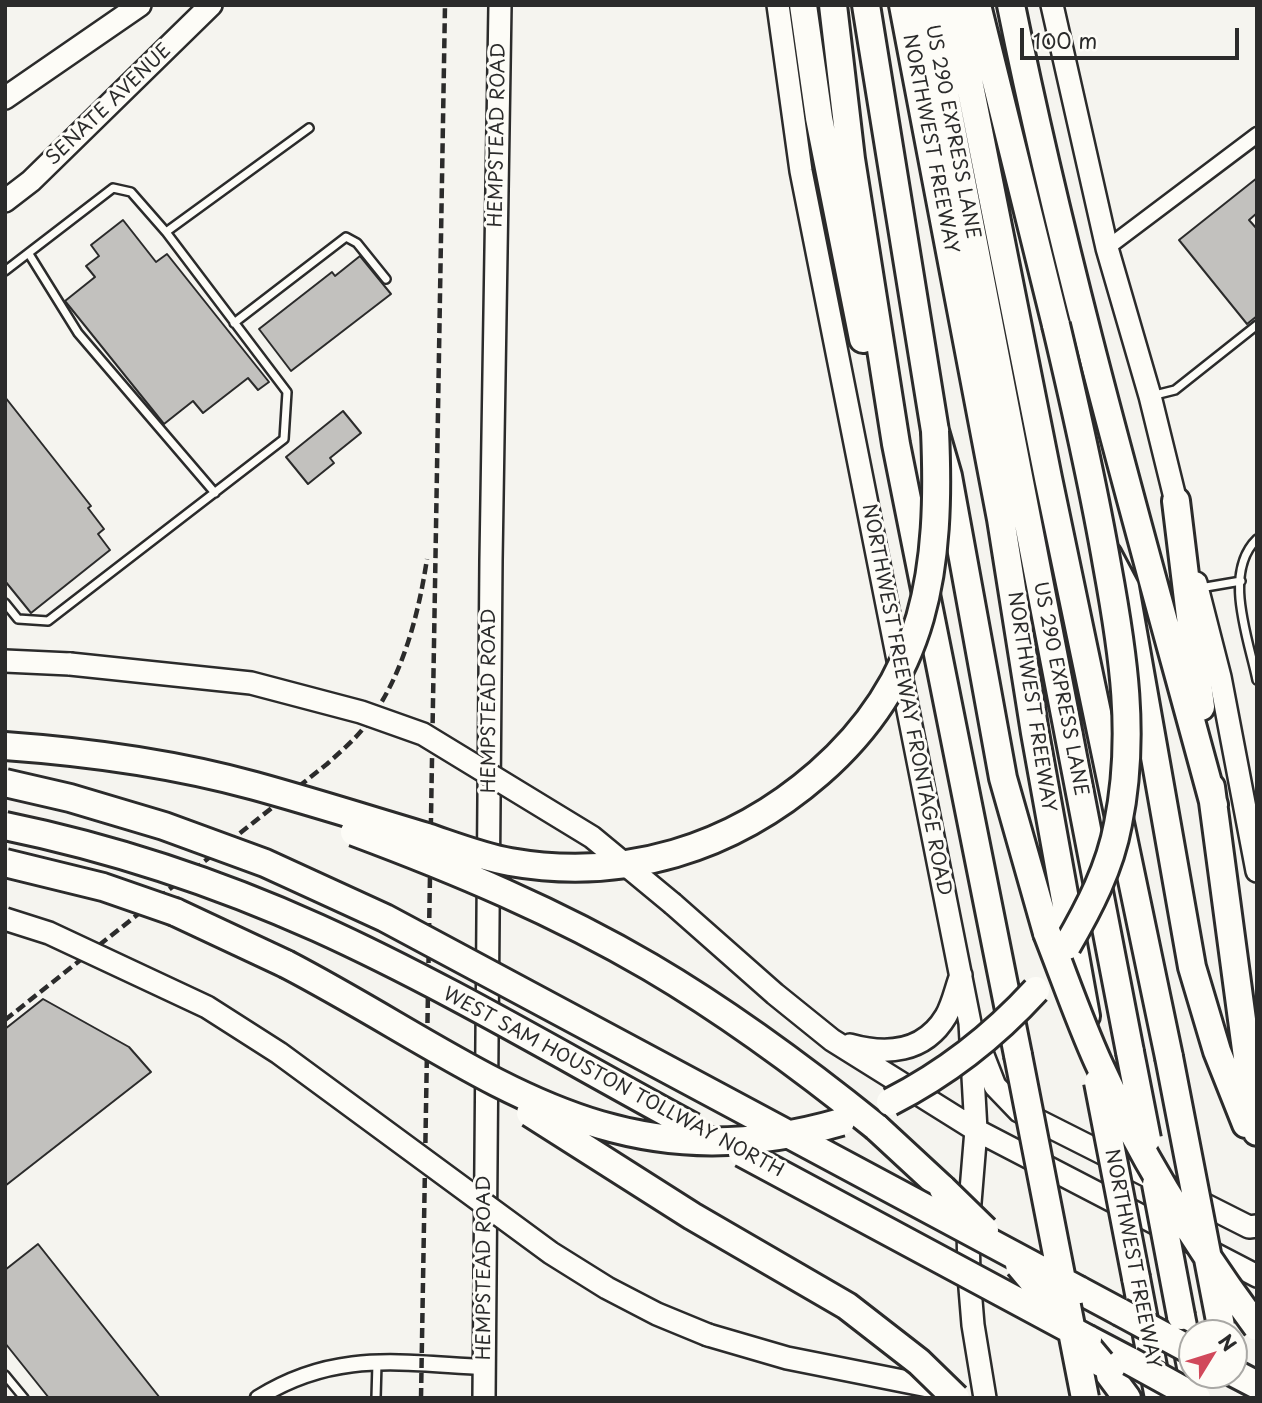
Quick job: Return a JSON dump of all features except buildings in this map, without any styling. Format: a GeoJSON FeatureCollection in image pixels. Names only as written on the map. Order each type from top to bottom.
{"type":"FeatureCollection","features":[{"type":"Feature","properties":{"kind":"highway"},"geometry":{"type":"LineString","coordinates":[[803,5],[819,118],[869,370],[896,444]]}},
{"type":"Feature","properties":{"kind":"highway"},"geometry":{"type":"LineString","coordinates":[[833,5],[851,159],[896,444],[1084,1398]]}},
{"type":"Feature","properties":{"kind":"highway"},"geometry":{"type":"LineString","coordinates":[[866,5],[874,69],[935,431],[948,476],[1003,778],[1047,933],[1098,1063],[1153,1169],[1227,1286],[1257,1327]]}},
{"type":"Feature","properties":{"kind":"highway","name":"NORTHWEST FREEWAY"},"geometry":{"type":"LineString","coordinates":[[903,5],[1001,519],[1035,733],[1159,1398]]}},
{"type":"Feature","properties":{"kind":"highway","name":"US 290 EXPRESS LANE"},"geometry":{"type":"LineString","coordinates":[[928,5],[1182,1319]]}},
{"type":"Feature","properties":{"kind":"highway"},"geometry":{"type":"LineString","coordinates":[[954,5],[1048,478],[1169,1057],[1219,1319]]}},
{"type":"Feature","properties":{"kind":"highway"},"geometry":{"type":"LineString","coordinates":[[5,863],[103,887],[201,923],[320,982],[482,1074],[553,1110],[604,1128],[656,1139],[736,1142],[789,1135],[866,1113],[914,1090],[981,1045],[1036,990],[1067,946],[1097,888],[1118,824],[1127,760],[1128,707],[1104,547],[1056,325],[977,5]]}},
{"type":"Feature","properties":{"kind":"highway"},"geometry":{"type":"LineString","coordinates":[[1011,5],[1029,91],[1102,389],[1214,805]]}},
{"type":"Feature","properties":{"kind":"highway"},"geometry":{"type":"LineString","coordinates":[[5,748],[148,763],[250,785],[517,863],[595,869],[637,864],[692,850],[746,827],[789,800],[839,756],[876,711],[904,663],[925,610],[935,547],[935,431]]}},
{"type":"Feature","properties":{"kind":"highway"},"geometry":{"type":"LineString","coordinates":[[1176,501],[1257,1132]]}},
{"type":"Feature","properties":{"kind":"highway"},"geometry":{"type":"LineString","coordinates":[[1104,547],[1125,587],[1192,967],[1217,1051],[1257,1142]]}},
{"type":"Feature","properties":{"kind":"highway"},"geometry":{"type":"LineString","coordinates":[[5,748],[181,784],[260,803],[351,831],[510,895],[651,967],[806,1070],[924,1170],[1051,1300],[1127,1398]]}},
{"type":"Feature","properties":{"kind":"highway","name":"WEST SAM HOUSTON TOLLWAY NORTH"},"geometry":{"type":"LineString","coordinates":[[5,783],[71,798],[164,826],[265,863],[385,918],[1178,1343]]}},
{"type":"Feature","properties":{"kind":"highway","name":"WEST SAM HOUSTON TOLLWAY NORTH"},"geometry":{"type":"LineString","coordinates":[[5,826],[96,848],[172,871],[260,903],[344,940],[1197,1398]]}},
{"type":"Feature","properties":{"kind":"highway"},"geometry":{"type":"LineString","coordinates":[[482,1074],[513,1103],[692,1216],[847,1306],[919,1363],[956,1398]]}},
{"type":"Feature","properties":{"kind":"main road"},"geometry":{"type":"LineString","coordinates":[[5,98],[140,5]]}},
{"type":"Feature","properties":{"kind":"main road","name":"SENATE AVENUE"},"geometry":{"type":"LineString","coordinates":[[5,201],[32,181],[211,5]]}},
{"type":"Feature","properties":{"kind":"main road","name":"HEMPSTEAD ROAD"},"geometry":{"type":"LineString","coordinates":[[484,1398],[491,511],[500,5]]}},
{"type":"Feature","properties":{"kind":"main road","name":"NORTHWEST FREEWAY FRONTAGE ROAD"},"geometry":{"type":"LineString","coordinates":[[778,5],[801,171],[970,1023],[976,1130],[968,1227],[969,1276],[984,1398]]}},
{"type":"Feature","properties":{"kind":"main road"},"geometry":{"type":"LineString","coordinates":[[1052,5],[1107,248],[1150,396],[1220,677],[1257,872]]}},
{"type":"Feature","properties":{"kind":"main road"},"geometry":{"type":"LineString","coordinates":[[5,661],[71,664],[251,683],[361,712],[423,734],[592,837],[832,1040],[976,1130],[1257,1276]]}},
{"type":"Feature","properties":{"kind":"main road"},"geometry":{"type":"LineString","coordinates":[[5,919],[49,933],[207,1007],[279,1052],[551,1253],[607,1288],[708,1335],[787,1358],[888,1376],[984,1398]]}},
{"type":"Feature","properties":{"kind":"main road"},"geometry":{"type":"LineString","coordinates":[[832,1040],[887,1053],[923,1039],[946,1017],[962,973]]}},
{"type":"Feature","properties":{"kind":"main road"},"geometry":{"type":"LineString","coordinates":[[970,1023],[995,1086],[1019,1111],[1249,1227],[1257,1226]]}},
{"type":"Feature","properties":{"kind":"main road"},"geometry":{"type":"LineString","coordinates":[[888,1376],[927,1398]]}},
{"type":"Feature","properties":{"kind":"street"},"geometry":{"type":"LineString","coordinates":[[1107,248],[1257,135]]}},
{"type":"Feature","properties":{"kind":"street"},"geometry":{"type":"LineString","coordinates":[[258,1398],[315,1370],[377,1361],[484,1367]]}},
{"type":"Feature","properties":{"kind":"lane"},"geometry":{"type":"LineString","coordinates":[[166,232],[309,128]]}},
{"type":"Feature","properties":{"kind":"lane"},"geometry":{"type":"LineString","coordinates":[[5,271],[113,188],[131,192],[166,232],[287,392],[284,439],[48,621],[5,619]]}},
{"type":"Feature","properties":{"kind":"lane"},"geometry":{"type":"LineString","coordinates":[[234,323],[346,237],[358,243],[386,279]]}},
{"type":"Feature","properties":{"kind":"lane"},"geometry":{"type":"LineString","coordinates":[[29,254],[78,333],[215,494]]}},
{"type":"Feature","properties":{"kind":"lane"},"geometry":{"type":"LineString","coordinates":[[1150,396],[1175,390],[1257,325]]}},
{"type":"Feature","properties":{"kind":"lane"},"geometry":{"type":"LineString","coordinates":[[1257,539],[1245,556],[1241,581],[1241,601],[1257,680]]}},
{"type":"Feature","properties":{"kind":"lane"},"geometry":{"type":"LineString","coordinates":[[1197,589],[1241,581]]}},
{"type":"Feature","properties":{"kind":"lane"},"geometry":{"type":"LineString","coordinates":[[5,603],[18,619]]}},
{"type":"Feature","properties":{"kind":"lane"},"geometry":{"type":"LineString","coordinates":[[376,1398],[377,1361]]}},
{"type":"Feature","properties":{"kind":"lane"},"geometry":{"type":"LineString","coordinates":[[5,1375],[24,1398]]}},
{"type":"Feature","properties":{"kind":"railway"},"geometry":{"type":"LineString","coordinates":[[421,1398],[445,5]]}},
{"type":"Feature","properties":{"kind":"railway"},"geometry":{"type":"LineString","coordinates":[[5,1020],[327,764],[358,734],[376,712],[406,649],[419,604],[427,559]]}}]}
